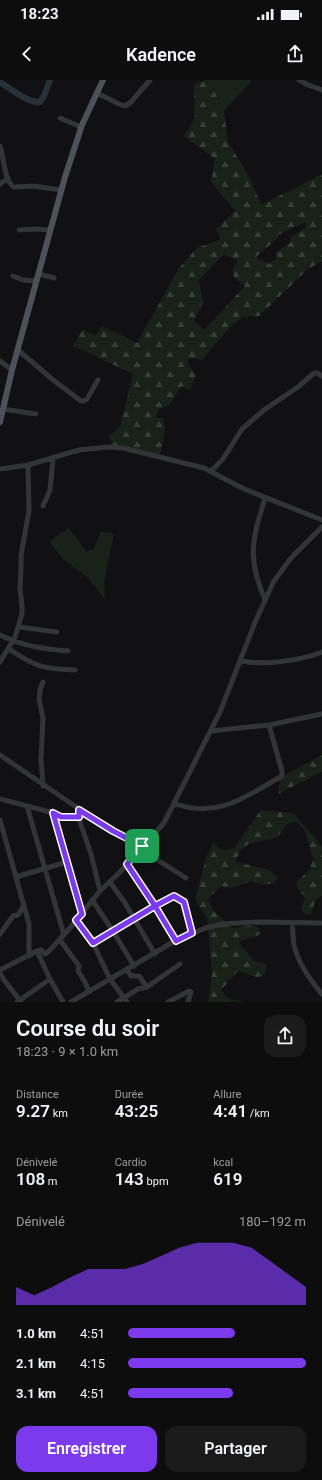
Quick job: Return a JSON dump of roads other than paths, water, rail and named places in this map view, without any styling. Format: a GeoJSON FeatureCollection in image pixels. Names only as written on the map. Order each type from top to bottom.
{"type":"FeatureCollection","features":[{"type":"Feature","properties":{"kind":"main road"},"geometry":{"type":"LineString","coordinates":[[0,422],[12,370],[61,190],[81,127],[103,80]]}},
{"type":"Feature","properties":{"kind":"street"},"geometry":{"type":"LineString","coordinates":[[97,93],[125,106],[130,103],[150,80]]}},
{"type":"Feature","properties":{"kind":"street"},"geometry":{"type":"LineString","coordinates":[[299,80],[322,90]]}},
{"type":"Feature","properties":{"kind":"street"},"geometry":{"type":"LineString","coordinates":[[60,118],[81,127]]}},
{"type":"Feature","properties":{"kind":"street"},"geometry":{"type":"LineString","coordinates":[[0,146],[3,168],[11,185],[14,187],[33,186],[61,190]]}},
{"type":"Feature","properties":{"kind":"street"},"geometry":{"type":"LineString","coordinates":[[0,184],[8,178]]}},
{"type":"Feature","properties":{"kind":"street"},"geometry":{"type":"LineString","coordinates":[[19,230],[50,230]]}},
{"type":"Feature","properties":{"kind":"street"},"geometry":{"type":"LineString","coordinates":[[38,274],[54,278]]}},
{"type":"Feature","properties":{"kind":"street"},"geometry":{"type":"LineString","coordinates":[[13,276],[23,280],[37,281]]}},
{"type":"Feature","properties":{"kind":"street"},"geometry":{"type":"LineString","coordinates":[[18,350],[52,380],[81,401],[86,400],[98,380]]}},
{"type":"Feature","properties":{"kind":"street"},"geometry":{"type":"LineString","coordinates":[[0,361],[12,370]]}},
{"type":"Feature","properties":{"kind":"street"},"geometry":{"type":"LineString","coordinates":[[211,471],[223,459],[240,432],[257,416],[298,387],[314,373],[318,373],[322,376]]}},
{"type":"Feature","properties":{"kind":"street"},"geometry":{"type":"LineString","coordinates":[[3,409],[36,414]]}},
{"type":"Feature","properties":{"kind":"street"},"geometry":{"type":"LineString","coordinates":[[0,469],[28,465],[53,459],[79,450],[109,447],[123,448],[191,464],[211,471],[244,489],[322,520]]}},
{"type":"Feature","properties":{"kind":"street"},"geometry":{"type":"LineString","coordinates":[[43,506],[50,490],[53,459]]}},
{"type":"Feature","properties":{"kind":"street"},"geometry":{"type":"LineString","coordinates":[[0,662],[14,641],[19,626],[22,605],[20,590],[21,555],[29,506],[28,465]]}},
{"type":"Feature","properties":{"kind":"street"},"geometry":{"type":"LineString","coordinates":[[265,498],[255,531],[253,557],[256,580],[265,600]]}},
{"type":"Feature","properties":{"kind":"street"},"geometry":{"type":"LineString","coordinates":[[0,970],[37,951],[41,950],[45,954],[60,940],[100,891],[164,823],[211,731],[265,600],[280,572],[322,527]]}},
{"type":"Feature","properties":{"kind":"street"},"geometry":{"type":"LineString","coordinates":[[19,626],[58,632]]}},
{"type":"Feature","properties":{"kind":"street"},"geometry":{"type":"LineString","coordinates":[[0,635],[38,648],[68,652]]}},
{"type":"Feature","properties":{"kind":"street"},"geometry":{"type":"LineString","coordinates":[[9,649],[37,665],[54,669],[75,670]]}},
{"type":"Feature","properties":{"kind":"street"},"geometry":{"type":"LineString","coordinates":[[240,663],[243,661],[260,664],[310,656],[322,652]]}},
{"type":"Feature","properties":{"kind":"street"},"geometry":{"type":"LineString","coordinates":[[43,682],[39,699],[43,718],[43,786]]}},
{"type":"Feature","properties":{"kind":"street"},"geometry":{"type":"LineString","coordinates":[[211,731],[269,725],[322,714]]}},
{"type":"Feature","properties":{"kind":"street"},"geometry":{"type":"LineString","coordinates":[[173,806],[176,804],[197,809],[218,808],[243,798],[282,776],[282,771],[269,725]]}},
{"type":"Feature","properties":{"kind":"street"},"geometry":{"type":"LineString","coordinates":[[0,755],[79,810],[141,847],[186,878]]}},
{"type":"Feature","properties":{"kind":"street"},"geometry":{"type":"LineString","coordinates":[[0,799],[53,813],[61,817],[79,817]]}},
{"type":"Feature","properties":{"kind":"street"},"geometry":{"type":"LineString","coordinates":[[27,806],[64,935]]}},
{"type":"Feature","properties":{"kind":"street"},"geometry":{"type":"LineString","coordinates":[[79,810],[79,817],[91,854],[100,891]]}},
{"type":"Feature","properties":{"kind":"street"},"geometry":{"type":"LineString","coordinates":[[53,813],[82,914]]}},
{"type":"Feature","properties":{"kind":"street"},"geometry":{"type":"LineString","coordinates":[[0,820],[29,924],[29,956]]}},
{"type":"Feature","properties":{"kind":"street"},"geometry":{"type":"LineString","coordinates":[[16,877],[68,862]]}},
{"type":"Feature","properties":{"kind":"street"},"geometry":{"type":"LineString","coordinates":[[127,864],[176,941]]}},
{"type":"Feature","properties":{"kind":"street"},"geometry":{"type":"LineString","coordinates":[[110,882],[135,918],[155,954]]}},
{"type":"Feature","properties":{"kind":"street"},"geometry":{"type":"LineString","coordinates":[[93,943],[174,896],[186,904],[192,933]]}},
{"type":"Feature","properties":{"kind":"street"},"geometry":{"type":"LineString","coordinates":[[92,900],[114,931],[134,966]]}},
{"type":"Feature","properties":{"kind":"street"},"geometry":{"type":"LineString","coordinates":[[0,934],[13,916],[18,915],[24,905]]}},
{"type":"Feature","properties":{"kind":"street"},"geometry":{"type":"LineString","coordinates":[[76,920],[93,943],[110,979],[127,1002]]}},
{"type":"Feature","properties":{"kind":"street"},"geometry":{"type":"LineString","coordinates":[[71,1002],[176,941],[192,933],[214,926],[257,922],[322,923]]}},
{"type":"Feature","properties":{"kind":"street"},"geometry":{"type":"LineString","coordinates":[[292,923],[294,943],[297,954],[307,975],[322,994]]}},
{"type":"Feature","properties":{"kind":"street"},"geometry":{"type":"LineString","coordinates":[[60,940],[79,966],[78,971],[89,992]]}},
{"type":"Feature","properties":{"kind":"street"},"geometry":{"type":"LineString","coordinates":[[37,951],[63,1002]]}},
{"type":"Feature","properties":{"kind":"street"},"geometry":{"type":"LineString","coordinates":[[117,1002],[138,989],[146,987],[180,964]]}},
{"type":"Feature","properties":{"kind":"street"},"geometry":{"type":"LineString","coordinates":[[127,970],[131,976],[139,976],[146,987]]}},
{"type":"Feature","properties":{"kind":"street"},"geometry":{"type":"LineString","coordinates":[[0,973],[19,1001],[50,979]]}},
{"type":"Feature","properties":{"kind":"street"},"geometry":{"type":"LineString","coordinates":[[168,1002],[189,990],[191,992],[188,1002]]}},
{"type":"Feature","properties":{"kind":"waterway"},"geometry":{"type":"LineString","coordinates":[[0,82],[30,101],[40,102],[50,80]]}}]}
